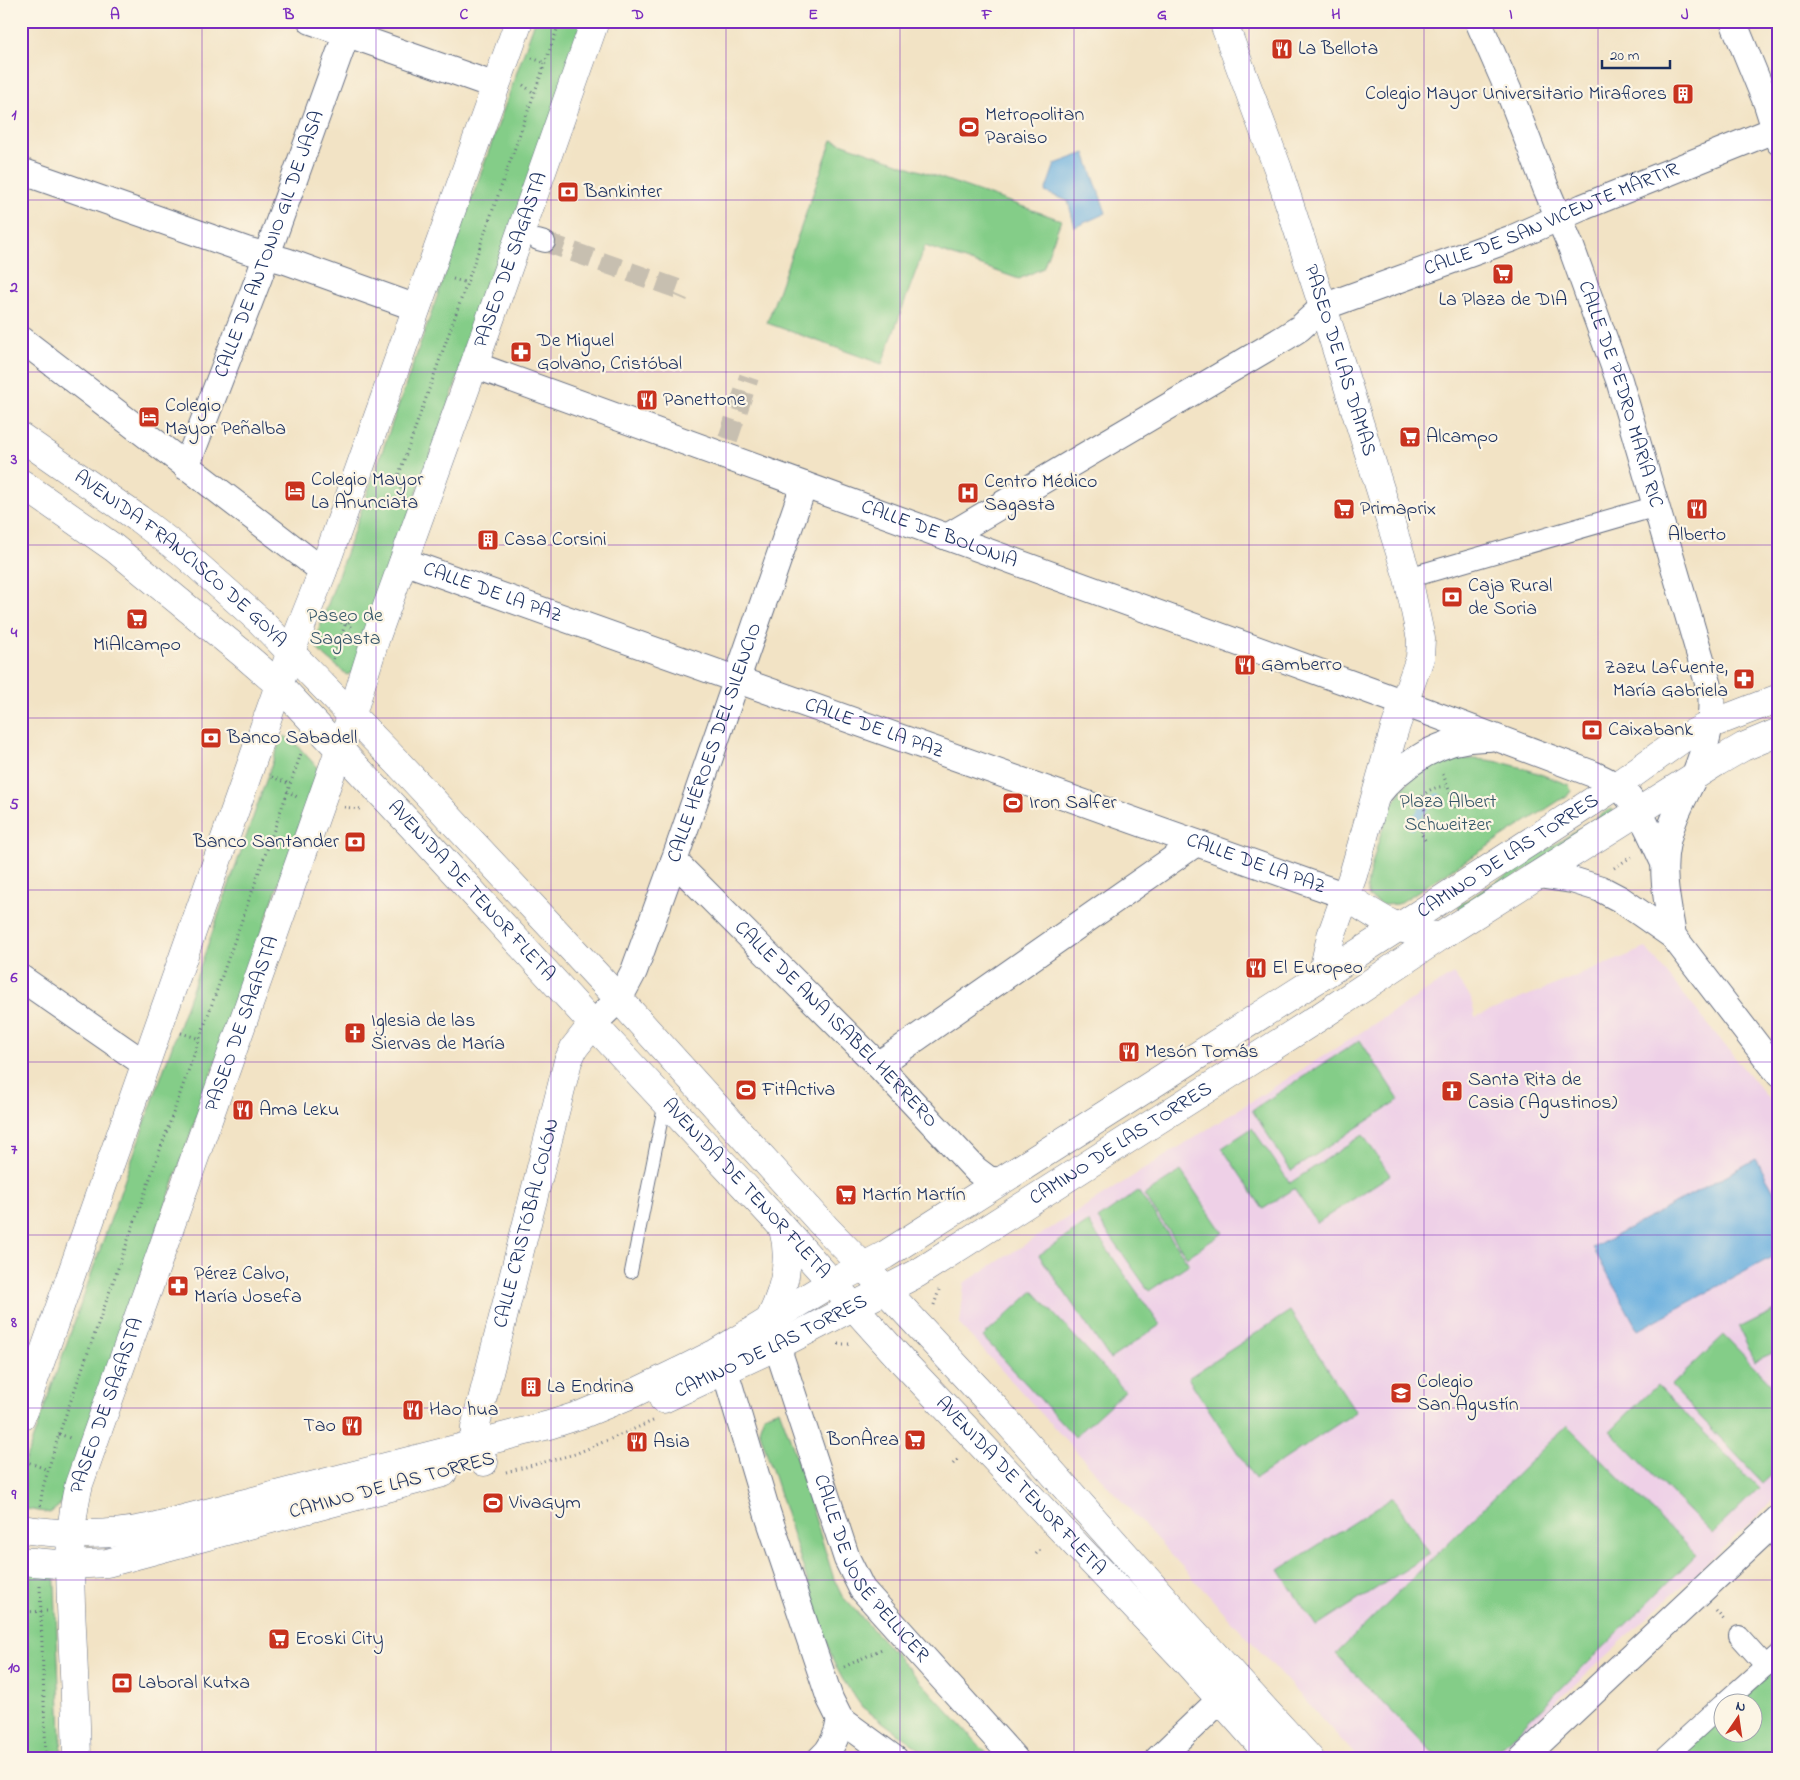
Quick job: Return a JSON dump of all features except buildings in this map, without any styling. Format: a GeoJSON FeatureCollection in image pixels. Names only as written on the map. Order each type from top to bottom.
{"type":"FeatureCollection","features":[{"type":"Feature","properties":{"kind":"main road"},"geometry":{"type":"LineString","coordinates":[[21,1417],[290,654],[323,571],[519,21]]}},
{"type":"Feature","properties":{"kind":"main road","name":"PASEO DE SAGASTA"},"geometry":{"type":"LineString","coordinates":[[77,1759],[70,1534],[80,1479],[207,1126],[338,749],[352,714],[403,561],[595,21]]}},
{"type":"Feature","properties":{"kind":"main road","name":"PASEO DE LAS DAMAS"},"geometry":{"type":"LineString","coordinates":[[1223,21],[1278,169],[1408,578],[1420,629],[1422,648],[1416,672],[1404,703]]}},
{"type":"Feature","properties":{"kind":"main road","name":"AVENIDA FRANCISCO DE GOYA"},"geometry":{"type":"LineString","coordinates":[[21,437],[139,519],[181,551],[256,617],[290,654],[352,714]]}},
{"type":"Feature","properties":{"kind":"main road","name":"AVENIDA FRANCISCO DE GOYA"},"geometry":{"type":"LineString","coordinates":[[21,483],[86,527],[144,571],[279,686]]}},
{"type":"Feature","properties":{"kind":"main road","name":"AVENIDA DE TENOR FLETA"},"geometry":{"type":"LineString","coordinates":[[279,686],[425,840],[904,1363],[1221,1699],[1273,1759]]}},
{"type":"Feature","properties":{"kind":"main road","name":"CAMINO DE LAS TORRES"},"geometry":{"type":"LineString","coordinates":[[30,1519],[70,1534],[112,1534],[148,1528],[479,1453],[567,1439],[600,1427],[720,1362],[770,1320],[831,1283],[884,1255],[1000,1182],[1399,927],[1616,786],[1682,739],[1710,725],[1779,698]]}},
{"type":"Feature","properties":{"kind":"main road"},"geometry":{"type":"LineString","coordinates":[[1322,976],[1331,936],[1346,896],[1404,703]]}},
{"type":"Feature","properties":{"kind":"main road","name":"AVENIDA DE TENOR FLETA"},"geometry":{"type":"LineString","coordinates":[[352,714],[619,999],[825,1227],[996,1409],[1310,1759]]}},
{"type":"Feature","properties":{"kind":"main road","name":"CAMINO DE LAS TORRES"},"geometry":{"type":"LineString","coordinates":[[720,1362],[777,1346],[927,1267],[1321,1016],[1441,936],[1638,812],[1743,747],[1779,732]]}},
{"type":"Feature","properties":{"kind":"main road","name":"CAMINO DE LAS TORRES"},"geometry":{"type":"LineString","coordinates":[[1346,896],[1399,927],[1420,934],[1441,936]]}},
{"type":"Feature","properties":{"kind":"main road","name":"CALLE CRISTÓBAL COLÓN"},"geometry":{"type":"LineString","coordinates":[[479,1453],[475,1428],[568,1061],[574,1048],[593,1024]]}},
{"type":"Feature","properties":{"kind":"main road"},"geometry":{"type":"LineString","coordinates":[[770,1320],[779,1300],[785,1274],[787,1249],[783,1229]]}},
{"type":"Feature","properties":{"kind":"main road","name":"CAMINO DE LAS TORRES"},"geometry":{"type":"LineString","coordinates":[[21,1561],[70,1565],[97,1564],[118,1560],[479,1453]]}},
{"type":"Feature","properties":{"kind":"street"},"geometry":{"type":"LineString","coordinates":[[311,21],[349,28],[496,86]]}},
{"type":"Feature","properties":{"kind":"street","name":"CALLE DE PEDRO MARÍA RIC"},"geometry":{"type":"LineString","coordinates":[[1478,21],[1510,94],[1570,244],[1619,380],[1709,683],[1712,700],[1710,725],[1693,778],[1674,818],[1663,861]]}},
{"type":"Feature","properties":{"kind":"street"},"geometry":{"type":"LineString","coordinates":[[1733,21],[1777,133]]}},
{"type":"Feature","properties":{"kind":"street","name":"CALLE DE ANTONIO GIL DE JASA"},"geometry":{"type":"LineString","coordinates":[[186,467],[266,256],[349,28]]}},
{"type":"Feature","properties":{"kind":"street","name":"CALLE DE SAN VICENTE MÁRTIR"},"geometry":{"type":"LineString","coordinates":[[1323,307],[1512,238],[1777,133]]}},
{"type":"Feature","properties":{"kind":"street"},"geometry":{"type":"LineString","coordinates":[[21,171],[266,256],[286,261],[417,308]]}},
{"type":"Feature","properties":{"kind":"street"},"geometry":{"type":"LineString","coordinates":[[947,537],[1286,337],[1300,328],[1323,307]]}},
{"type":"Feature","properties":{"kind":"street"},"geometry":{"type":"LineString","coordinates":[[21,338],[323,571]]}},
{"type":"Feature","properties":{"kind":"street","name":"CALLE DE BOLONIA"},"geometry":{"type":"LineString","coordinates":[[474,365],[725,447],[804,485],[1404,703]]}},
{"type":"Feature","properties":{"kind":"street","name":"CALLE HÉROES DEL SILENCIO"},"geometry":{"type":"LineString","coordinates":[[619,999],[634,971],[674,861],[804,485]]}},
{"type":"Feature","properties":{"kind":"street"},"geometry":{"type":"LineString","coordinates":[[1408,578],[1657,506]]}},
{"type":"Feature","properties":{"kind":"street","name":"CALLE DE LA PAZ"},"geometry":{"type":"LineString","coordinates":[[403,561],[1346,896]]}},
{"type":"Feature","properties":{"kind":"street"},"geometry":{"type":"LineString","coordinates":[[1404,703],[1494,739],[1593,774],[1616,786]]}},
{"type":"Feature","properties":{"kind":"street"},"geometry":{"type":"LineString","coordinates":[[1375,798],[1396,773],[1426,753],[1471,738],[1494,739]]}},
{"type":"Feature","properties":{"kind":"street","name":"CAMINO DE LAS TORRES"},"geometry":{"type":"LineString","coordinates":[[1616,786],[1624,792],[1638,812]]}},
{"type":"Feature","properties":{"kind":"street"},"geometry":{"type":"LineString","coordinates":[[1638,812],[1663,861],[1673,936]]}},
{"type":"Feature","properties":{"kind":"street"},"geometry":{"type":"LineString","coordinates":[[878,1065],[1196,843]]}},
{"type":"Feature","properties":{"kind":"street","name":"CALLE DE ANA ISABEL HERRERO"},"geometry":{"type":"LineString","coordinates":[[674,861],[878,1065],[976,1170],[988,1179],[1000,1182]]}},
{"type":"Feature","properties":{"kind":"street"},"geometry":{"type":"LineString","coordinates":[[1538,876],[1572,880],[1601,889],[1620,899],[1673,936],[1779,1074]]}},
{"type":"Feature","properties":{"kind":"street"},"geometry":{"type":"LineString","coordinates":[[21,978],[145,1064]]}},
{"type":"Feature","properties":{"kind":"street","name":"CALLE CRISTÓBAL COLÓN"},"geometry":{"type":"LineString","coordinates":[[593,1024],[619,999]]}},
{"type":"Feature","properties":{"kind":"street","name":"CALLE DE JOSÉ PELLICER"},"geometry":{"type":"LineString","coordinates":[[777,1346],[847,1559],[862,1589],[1015,1759]]}},
{"type":"Feature","properties":{"kind":"street"},"geometry":{"type":"LineString","coordinates":[[720,1362],[830,1699],[840,1719],[895,1759]]}},
{"type":"Feature","properties":{"kind":"street"},"geometry":{"type":"LineString","coordinates":[[1522,1759],[1779,1518]]}},
{"type":"Feature","properties":{"kind":"street"},"geometry":{"type":"LineString","coordinates":[[1736,1627],[1772,1660],[1737,1692]]}},
{"type":"Feature","properties":{"kind":"street"},"geometry":{"type":"LineString","coordinates":[[1158,1759],[1221,1699],[1230,1687],[1233,1675]]}},
{"type":"Feature","properties":{"kind":"street"},"geometry":{"type":"LineString","coordinates":[[1663,1759],[1712,1715]]}},
{"type":"Feature","properties":{"kind":"street"},"geometry":{"type":"LineString","coordinates":[[820,1759],[832,1746],[840,1719]]}},
{"type":"Feature","properties":{"kind":"lane"},"geometry":{"type":"LineString","coordinates":[[631,1272],[665,1102]]}},
{"type":"Feature","properties":{"kind":"path","name":"PASEO DE SAGASTA"},"geometry":{"type":"LineString","coordinates":[[399,474],[560,21]]}},
{"type":"Feature","properties":{"kind":"path"},"geometry":{"type":"LineString","coordinates":[[532,58],[545,63]]}},
{"type":"Feature","properties":{"kind":"path","name":"PASEO DE SAGASTA"},"geometry":{"type":"LineString","coordinates":[[453,279],[467,284]]}},
{"type":"Feature","properties":{"kind":"path"},"geometry":{"type":"LineString","coordinates":[[324,614],[358,630]]}},
{"type":"Feature","properties":{"kind":"path"},"geometry":{"type":"LineString","coordinates":[[332,662],[345,625]]}},
{"type":"Feature","properties":{"kind":"path","name":"PASEO DE SAGASTA"},"geometry":{"type":"LineString","coordinates":[[30,1519],[42,1492],[59,1434],[302,751]]}},
{"type":"Feature","properties":{"kind":"path"},"geometry":{"type":"LineString","coordinates":[[1443,774],[1456,809]]}},
{"type":"Feature","properties":{"kind":"path"},"geometry":{"type":"LineString","coordinates":[[267,775],[290,784]]}},
{"type":"Feature","properties":{"kind":"path"},"geometry":{"type":"LineString","coordinates":[[1424,840],[1420,832],[1428,824],[1420,800],[1431,789],[1447,786]]}},
{"type":"Feature","properties":{"kind":"path"},"geometry":{"type":"LineString","coordinates":[[1613,869],[1635,855]]}},
{"type":"Feature","properties":{"kind":"path","name":"PASEO DE SAGASTA"},"geometry":{"type":"LineString","coordinates":[[176,1031],[200,1039]]}},
{"type":"Feature","properties":{"kind":"path","name":"PASEO DE SAGASTA"},"geometry":{"type":"LineString","coordinates":[[59,1434],[72,1438]]}},
{"type":"Feature","properties":{"kind":"path"},"geometry":{"type":"LineString","coordinates":[[953,1464],[958,1459]]}},
{"type":"Feature","properties":{"kind":"path","name":"PASEO DE SAGASTA"},"geometry":{"type":"LineString","coordinates":[[25,1461],[48,1470]]}},
{"type":"Feature","properties":{"kind":"path"},"geometry":{"type":"LineString","coordinates":[[1036,1554],[1040,1550]]}},
{"type":"Feature","properties":{"kind":"path"},"geometry":{"type":"LineString","coordinates":[[39,1583],[46,1759]]}},
{"type":"Feature","properties":{"kind":"path"},"geometry":{"type":"LineString","coordinates":[[1699,1592],[1727,1623],[1736,1627]]}},
{"type":"Feature","properties":{"kind":"path"},"geometry":{"type":"LineString","coordinates":[[21,1612],[54,1610]]}},
{"type":"Feature","properties":{"kind":"path"},"geometry":{"type":"LineString","coordinates":[[847,1666],[880,1650]]}},
{"type":"Feature","properties":{"kind":"path"},"geometry":{"type":"LineString","coordinates":[[21,1712],[24,1759]]}},
{"type":"Feature","properties":{"kind":"shaded area","name":"Colegio San Agustín"},"geometry":{"type":"Polygon","coordinates":[[[1646,948],[1779,1112],[1779,1496],[1494,1759],[1359,1759],[960,1325],[964,1283],[1453,974],[1471,998],[1475,1017],[1646,948]]]}},
{"type":"Feature","properties":{"kind":"green space","name":"Paseo de Sagasta"},"geometry":{"type":"Polygon","coordinates":[[[535,21],[585,21],[353,672],[347,675],[319,651],[317,635],[535,21]]]}},
{"type":"Feature","properties":{"kind":"green space"},"geometry":{"type":"Polygon","coordinates":[[[832,140],[1061,220],[1043,268],[1019,279],[925,246],[882,364],[767,323],[832,140]]]}},
{"type":"Feature","properties":{"kind":"green space"},"geometry":{"type":"Polygon","coordinates":[[[285,736],[296,744],[317,767],[317,774],[62,1500],[59,1506],[50,1513],[21,1508],[21,1472],[280,741],[285,736]]]}},
{"type":"Feature","properties":{"kind":"green space","name":"Plaza Albert Schweitzer"},"geometry":{"type":"Polygon","coordinates":[[[1466,759],[1505,763],[1569,785],[1571,791],[1568,795],[1398,904],[1383,905],[1369,897],[1367,889],[1368,880],[1376,848],[1388,814],[1396,799],[1406,785],[1418,774],[1432,766],[1466,759]]]}},
{"type":"Feature","properties":{"kind":"green space"},"geometry":{"type":"Polygon","coordinates":[[[1612,809],[1614,811],[1462,913],[1458,906],[1612,809]]]}},
{"type":"Feature","properties":{"kind":"green space"},"geometry":{"type":"Polygon","coordinates":[[[1360,1040],[1399,1100],[1291,1171],[1252,1110],[1360,1040]]]}},
{"type":"Feature","properties":{"kind":"green space"},"geometry":{"type":"Polygon","coordinates":[[[1252,1128],[1290,1183],[1363,1135],[1390,1175],[1317,1223],[1294,1189],[1263,1209],[1222,1148],[1252,1128]]]}},
{"type":"Feature","properties":{"kind":"green space"},"geometry":{"type":"Polygon","coordinates":[[[1181,1171],[1223,1233],[1187,1257],[1144,1195],[1181,1171]]]}},
{"type":"Feature","properties":{"kind":"green space"},"geometry":{"type":"Polygon","coordinates":[[[1138,1191],[1189,1264],[1149,1291],[1098,1219],[1138,1191]]]}},
{"type":"Feature","properties":{"kind":"green space"},"geometry":{"type":"Polygon","coordinates":[[[1088,1222],[1160,1325],[1110,1359],[1039,1255],[1088,1222]]]}},
{"type":"Feature","properties":{"kind":"green space"},"geometry":{"type":"Polygon","coordinates":[[[1033,1291],[1125,1391],[1075,1437],[983,1337],[1033,1291]]]}},
{"type":"Feature","properties":{"kind":"green space"},"geometry":{"type":"Polygon","coordinates":[[[1779,1308],[1779,1350],[1755,1361],[1739,1328],[1779,1308]]]}},
{"type":"Feature","properties":{"kind":"green space"},"geometry":{"type":"Polygon","coordinates":[[[1290,1311],[1356,1412],[1255,1479],[1188,1378],[1290,1311]]]}},
{"type":"Feature","properties":{"kind":"green space"},"geometry":{"type":"Polygon","coordinates":[[[1724,1335],[1779,1392],[1779,1468],[1763,1483],[1671,1386],[1724,1335]]]}},
{"type":"Feature","properties":{"kind":"green space"},"geometry":{"type":"Polygon","coordinates":[[[1657,1385],[1759,1488],[1712,1534],[1610,1431],[1657,1385]]]}},
{"type":"Feature","properties":{"kind":"green space"},"geometry":{"type":"Polygon","coordinates":[[[779,1409],[791,1441],[834,1579],[842,1596],[992,1759],[933,1759],[862,1707],[843,1680],[833,1661],[759,1429],[764,1415],[779,1409]]]}},
{"type":"Feature","properties":{"kind":"green space"},"geometry":{"type":"Polygon","coordinates":[[[1567,1425],[1696,1555],[1490,1759],[1438,1759],[1336,1654],[1567,1425]]]}},
{"type":"Feature","properties":{"kind":"green space"},"geometry":{"type":"Polygon","coordinates":[[[1393,1497],[1430,1554],[1316,1627],[1279,1570],[1393,1497]]]}},
{"type":"Feature","properties":{"kind":"green space"},"geometry":{"type":"Polygon","coordinates":[[[21,1558],[54,1562],[62,1759],[28,1759],[21,1623],[21,1558]]]}},
{"type":"Feature","properties":{"kind":"green space"},"geometry":{"type":"Polygon","coordinates":[[[1779,1664],[1779,1759],[1673,1759],[1712,1724],[1712,1742],[1762,1742],[1762,1692],[1747,1692],[1779,1664]]]}},
{"type":"Feature","properties":{"kind":"water"},"geometry":{"type":"Polygon","coordinates":[[[1085,153],[1106,213],[1075,227],[1068,201],[1045,192],[1055,164],[1085,153]]]}},
{"type":"Feature","properties":{"kind":"water"},"geometry":{"type":"Polygon","coordinates":[[[1756,1159],[1779,1200],[1779,1253],[1638,1330],[1593,1248],[1756,1159]]]}},
{"type":"Feature","properties":{"kind":"waterway"},"geometry":{"type":"LineString","coordinates":[[1411,826],[1429,803],[1438,797]]}},
{"type":"Feature","properties":{"kind":"tunnel"},"geometry":{"type":"LineString","coordinates":[[545,242],[681,290],[678,297]]}},
{"type":"Feature","properties":{"kind":"tunnel"},"geometry":{"type":"LineString","coordinates":[[728,439],[749,377]]}},
{"type":"Feature","properties":{"kind":"place","name":"La Bellota"},"geometry":{"type":"Point","coordinates":[1282,49]}},
{"type":"Feature","properties":{"kind":"place","name":"Colegio Mayor Universitario Miraflores"},"geometry":{"type":"Point","coordinates":[1683,94]}},
{"type":"Feature","properties":{"kind":"place","name":"Metropolitan Paraiso"},"geometry":{"type":"Point","coordinates":[969,127]}},
{"type":"Feature","properties":{"kind":"place","name":"Bankinter"},"geometry":{"type":"Point","coordinates":[568,192]}},
{"type":"Feature","properties":{"kind":"place","name":"La Plaza de DIA"},"geometry":{"type":"Point","coordinates":[1503,274]}},
{"type":"Feature","properties":{"kind":"place","name":"De Miguel Golvano, Cristóbal"},"geometry":{"type":"Point","coordinates":[521,352]}},
{"type":"Feature","properties":{"kind":"place","name":"Panettone"},"geometry":{"type":"Point","coordinates":[647,400]}},
{"type":"Feature","properties":{"kind":"place","name":"Colegio Mayor Peñalba"},"geometry":{"type":"Point","coordinates":[149,417]}},
{"type":"Feature","properties":{"kind":"place","name":"Alcampo"},"geometry":{"type":"Point","coordinates":[1410,437]}},
{"type":"Feature","properties":{"kind":"place","name":"Colegio Mayor La Anunciata"},"geometry":{"type":"Point","coordinates":[295,491]}},
{"type":"Feature","properties":{"kind":"place","name":"Centro Médico Sagasta"},"geometry":{"type":"Point","coordinates":[968,493]}},
{"type":"Feature","properties":{"kind":"place","name":"Primaprix"},"geometry":{"type":"Point","coordinates":[1344,509]}},
{"type":"Feature","properties":{"kind":"place","name":"Alberto"},"geometry":{"type":"Point","coordinates":[1697,509]}},
{"type":"Feature","properties":{"kind":"place","name":"Casa Corsini"},"geometry":{"type":"Point","coordinates":[488,540]}},
{"type":"Feature","properties":{"kind":"place","name":"Caja Rural de Soria"},"geometry":{"type":"Point","coordinates":[1452,597]}},
{"type":"Feature","properties":{"kind":"place","name":"MiAlcampo"},"geometry":{"type":"Point","coordinates":[137,619]}},
{"type":"Feature","properties":{"kind":"place","name":"Gamberro"},"geometry":{"type":"Point","coordinates":[1245,665]}},
{"type":"Feature","properties":{"kind":"place","name":"Zazu Lafuente, María Gabriela"},"geometry":{"type":"Point","coordinates":[1744,679]}},
{"type":"Feature","properties":{"kind":"place","name":"Caixabank"},"geometry":{"type":"Point","coordinates":[1592,730]}},
{"type":"Feature","properties":{"kind":"place","name":"Banco Sabadell"},"geometry":{"type":"Point","coordinates":[211,738]}},
{"type":"Feature","properties":{"kind":"place","name":"Iron Salfer"},"geometry":{"type":"Point","coordinates":[1013,803]}},
{"type":"Feature","properties":{"kind":"place","name":"Banco Santander"},"geometry":{"type":"Point","coordinates":[355,842]}},
{"type":"Feature","properties":{"kind":"place","name":"El Europeo"},"geometry":{"type":"Point","coordinates":[1256,968]}},
{"type":"Feature","properties":{"kind":"place","name":"Iglesia de las Siervas de María"},"geometry":{"type":"Point","coordinates":[355,1033]}},
{"type":"Feature","properties":{"kind":"place","name":"Mesón Tomás"},"geometry":{"type":"Point","coordinates":[1129,1052]}},
{"type":"Feature","properties":{"kind":"place","name":"FitActiva"},"geometry":{"type":"Point","coordinates":[746,1090]}},
{"type":"Feature","properties":{"kind":"place","name":"Santa Rita de Casia (Agustinos)"},"geometry":{"type":"Point","coordinates":[1452,1091]}},
{"type":"Feature","properties":{"kind":"place","name":"Ama Leku"},"geometry":{"type":"Point","coordinates":[243,1110]}},
{"type":"Feature","properties":{"kind":"place","name":"Martín Martín"},"geometry":{"type":"Point","coordinates":[846,1195]}},
{"type":"Feature","properties":{"kind":"place","name":"Pérez Calvo, María Josefa"},"geometry":{"type":"Point","coordinates":[178,1286]}},
{"type":"Feature","properties":{"kind":"place","name":"La Endrina"},"geometry":{"type":"Point","coordinates":[531,1387]}},
{"type":"Feature","properties":{"kind":"place","name":"Colegio San Agustín"},"geometry":{"type":"Point","coordinates":[1401,1393]}},
{"type":"Feature","properties":{"kind":"place","name":"Hao hua"},"geometry":{"type":"Point","coordinates":[413,1410]}},
{"type":"Feature","properties":{"kind":"place","name":"Tao"},"geometry":{"type":"Point","coordinates":[352,1426]}},
{"type":"Feature","properties":{"kind":"place","name":"BonÀrea"},"geometry":{"type":"Point","coordinates":[915,1440]}},
{"type":"Feature","properties":{"kind":"place","name":"Asia"},"geometry":{"type":"Point","coordinates":[637,1442]}},
{"type":"Feature","properties":{"kind":"place","name":"VivaGym"},"geometry":{"type":"Point","coordinates":[493,1503]}},
{"type":"Feature","properties":{"kind":"place","name":"Eroski City"},"geometry":{"type":"Point","coordinates":[279,1639]}},
{"type":"Feature","properties":{"kind":"place","name":"Laboral Kutxa"},"geometry":{"type":"Point","coordinates":[122,1683]}}]}
